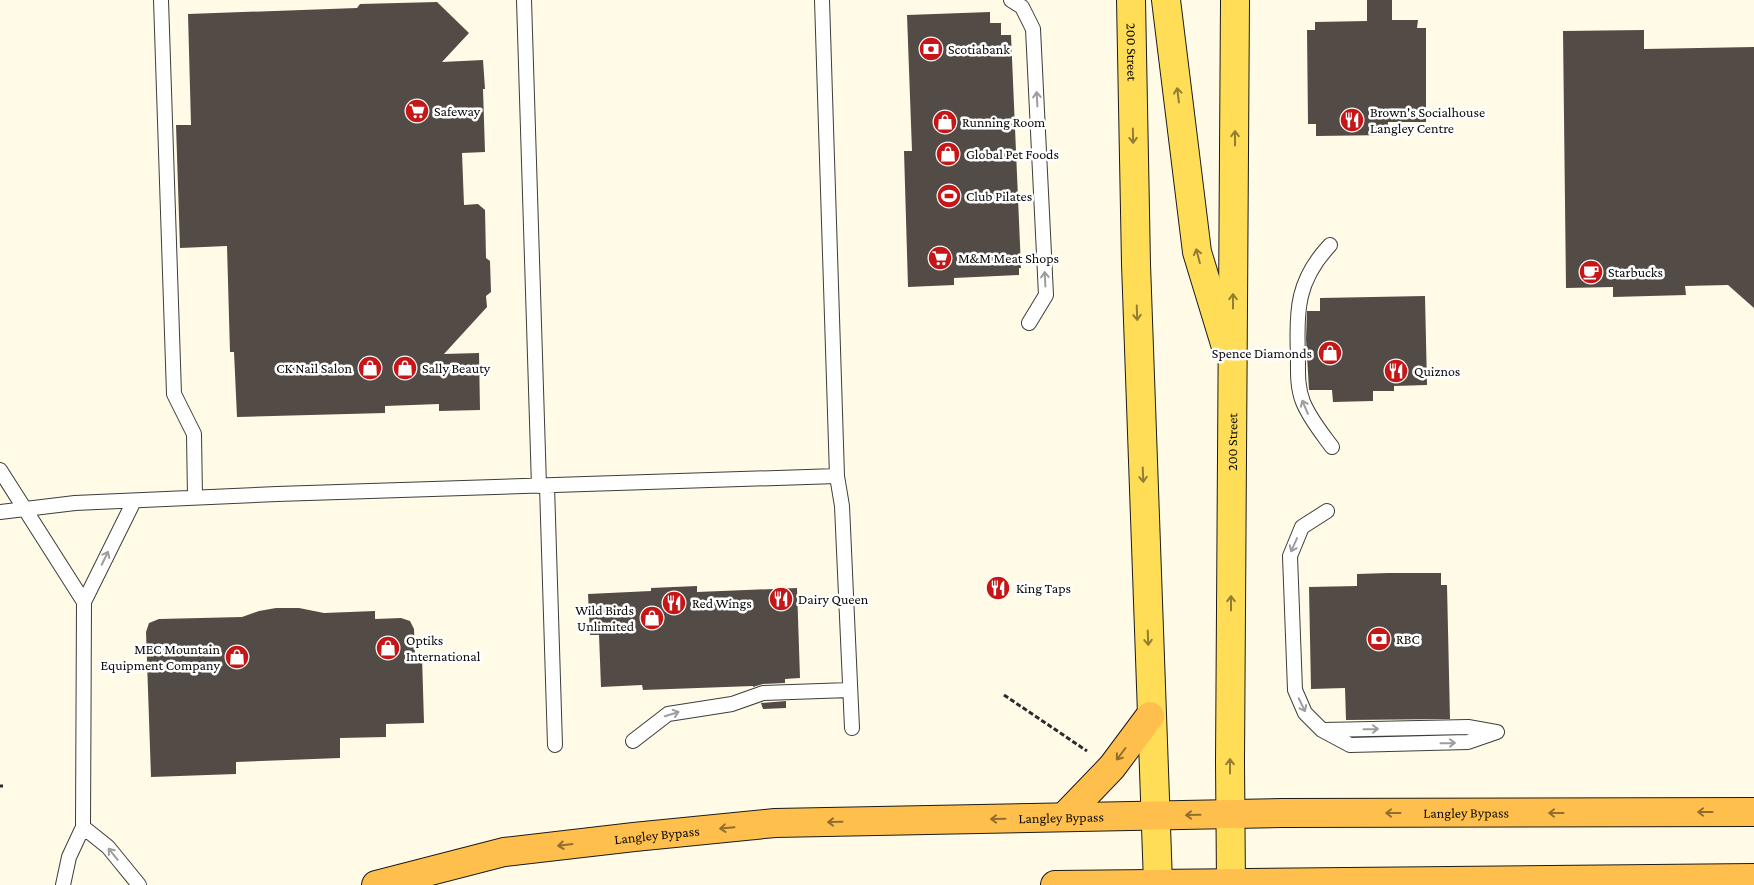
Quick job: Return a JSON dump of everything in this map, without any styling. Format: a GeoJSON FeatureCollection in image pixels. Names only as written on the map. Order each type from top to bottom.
{"type":"FeatureCollection","features":[{"type":"Feature","properties":{"kind":"highway"},"geometry":{"type":"LineString","coordinates":[[1064,818],[1112,767],[1150,716]]}},
{"type":"Feature","properties":{"kind":"highway","name":"Langley Bypass"},"geometry":{"type":"LineString","coordinates":[[376,885],[504,852],[775,823],[1231,814],[1754,812]]}},
{"type":"Feature","properties":{"kind":"highway"},"geometry":{"type":"LineString","coordinates":[[1055,885],[1754,878]]}},
{"type":"Feature","properties":{"kind":"main road","name":"200 Street"},"geometry":{"type":"LineString","coordinates":[[1131,0],[1136,264],[1150,716],[1158,883]]}},
{"type":"Feature","properties":{"kind":"main road"},"geometry":{"type":"LineString","coordinates":[[1166,0],[1197,252],[1233,370]]}},
{"type":"Feature","properties":{"kind":"main road","name":"200 Street"},"geometry":{"type":"LineString","coordinates":[[1231,884],[1235,0]]}},
{"type":"Feature","properties":{"kind":"lane"},"geometry":{"type":"LineString","coordinates":[[161,0],[174,394],[194,434],[195,498]]}},
{"type":"Feature","properties":{"kind":"lane"},"geometry":{"type":"LineString","coordinates":[[524,0],[555,745]]}},
{"type":"Feature","properties":{"kind":"lane"},"geometry":{"type":"LineString","coordinates":[[825,0],[837,476],[842,506],[852,728]]}},
{"type":"Feature","properties":{"kind":"lane"},"geometry":{"type":"LineString","coordinates":[[1011,0],[1022,7],[1033,29],[1046,294],[1029,323]]}},
{"type":"Feature","properties":{"kind":"lane"},"geometry":{"type":"LineString","coordinates":[[1330,244],[1310,270],[1301,293],[1297,318],[1299,388],[1312,420],[1332,447]]}},
{"type":"Feature","properties":{"kind":"lane"},"geometry":{"type":"LineString","coordinates":[[0,470],[84,602]]}},
{"type":"Feature","properties":{"kind":"lane"},"geometry":{"type":"LineString","coordinates":[[0,512],[75,503],[837,476]]}},
{"type":"Feature","properties":{"kind":"lane"},"geometry":{"type":"LineString","coordinates":[[64,885],[68,857],[83,827],[84,602],[134,501]]}},
{"type":"Feature","properties":{"kind":"lane"},"geometry":{"type":"LineString","coordinates":[[1327,511],[1302,527],[1290,556],[1295,690],[1305,713],[1322,730],[1350,745],[1468,742],[1497,732]]}},
{"type":"Feature","properties":{"kind":"lane"},"geometry":{"type":"LineString","coordinates":[[632,741],[668,714],[732,704],[763,693],[850,690]]}},
{"type":"Feature","properties":{"kind":"lane"},"geometry":{"type":"LineString","coordinates":[[83,827],[108,847],[139,885]]}},
{"type":"Feature","properties":{"kind":"path"},"geometry":{"type":"LineString","coordinates":[[1004,696],[1090,753]]}},
{"type":"Feature","properties":{"kind":"building"},"geometry":{"type":"Polygon","coordinates":[[[1367,0],[1392,0],[1392,20],[1418,20],[1417,28],[1426,28],[1426,122],[1388,122],[1388,135],[1316,136],[1316,124],[1308,124],[1307,30],[1315,30],[1315,22],[1367,21],[1367,0]]]}},
{"type":"Feature","properties":{"kind":"building"},"geometry":{"type":"Polygon","coordinates":[[[437,2],[469,33],[442,62],[483,60],[485,152],[462,153],[464,205],[478,204],[485,210],[486,258],[490,261],[491,292],[486,296],[487,307],[444,354],[479,353],[480,410],[439,411],[439,404],[385,406],[385,413],[237,417],[234,352],[230,352],[227,246],[180,248],[176,125],[191,125],[188,14],[357,8],[360,4],[437,2]]]}},
{"type":"Feature","properties":{"kind":"building"},"geometry":{"type":"Polygon","coordinates":[[[990,12],[990,23],[1001,23],[1001,35],[1011,35],[1021,268],[1019,268],[1019,275],[954,278],[954,285],[908,287],[904,151],[912,151],[907,15],[990,12]]]}},
{"type":"Feature","properties":{"kind":"building"},"geometry":{"type":"Polygon","coordinates":[[[1644,30],[1644,49],[1754,47],[1754,308],[1728,285],[1685,286],[1686,295],[1613,297],[1613,287],[1566,288],[1563,31],[1644,30]]]}},
{"type":"Feature","properties":{"kind":"building"},"geometry":{"type":"Polygon","coordinates":[[[1425,296],[1427,385],[1394,386],[1394,391],[1373,391],[1373,401],[1333,402],[1332,390],[1309,390],[1306,339],[1307,311],[1320,311],[1320,298],[1425,296]]]}},
{"type":"Feature","properties":{"kind":"building","name":"RBC"},"geometry":{"type":"Polygon","coordinates":[[[1441,573],[1441,585],[1447,585],[1450,719],[1346,720],[1345,688],[1311,689],[1309,587],[1357,586],[1357,574],[1441,573]]]}},
{"type":"Feature","properties":{"kind":"building"},"geometry":{"type":"Polygon","coordinates":[[[697,586],[697,592],[797,588],[800,678],[785,679],[785,683],[763,684],[753,687],[643,690],[642,685],[601,687],[599,635],[590,635],[588,594],[651,591],[651,588],[697,586]]]}},
{"type":"Feature","properties":{"kind":"building"},"geometry":{"type":"Polygon","coordinates":[[[276,608],[299,608],[324,613],[375,611],[375,619],[401,618],[410,621],[414,629],[415,655],[422,656],[424,723],[386,724],[386,737],[340,738],[340,758],[236,762],[236,774],[151,777],[146,632],[149,623],[159,619],[242,617],[276,608]]]}},
{"type":"Feature","properties":{"kind":"building"},"geometry":{"type":"Polygon","coordinates":[[[786,701],[786,708],[763,709],[761,703],[786,701]]]}},
{"type":"Feature","properties":{"kind":"place","name":"Scotiabank"},"geometry":{"type":"Point","coordinates":[931,49]}},
{"type":"Feature","properties":{"kind":"place","name":"Safeway"},"geometry":{"type":"Point","coordinates":[417,111]}},
{"type":"Feature","properties":{"kind":"place","name":"Brown's Socialhouse Langley Centre"},"geometry":{"type":"Point","coordinates":[1352,120]}},
{"type":"Feature","properties":{"kind":"place","name":"Running Room"},"geometry":{"type":"Point","coordinates":[945,122]}},
{"type":"Feature","properties":{"kind":"place","name":"Global Pet Foods"},"geometry":{"type":"Point","coordinates":[948,154]}},
{"type":"Feature","properties":{"kind":"place","name":"Club Pilates"},"geometry":{"type":"Point","coordinates":[949,196]}},
{"type":"Feature","properties":{"kind":"place","name":"M&M Meat Shops"},"geometry":{"type":"Point","coordinates":[940,258]}},
{"type":"Feature","properties":{"kind":"place","name":"Starbucks"},"geometry":{"type":"Point","coordinates":[1591,272]}},
{"type":"Feature","properties":{"kind":"place","name":"Spence Diamonds"},"geometry":{"type":"Point","coordinates":[1330,353]}},
{"type":"Feature","properties":{"kind":"place","name":"CK Nail Salon"},"geometry":{"type":"Point","coordinates":[370,368]}},
{"type":"Feature","properties":{"kind":"place","name":"Sally Beauty"},"geometry":{"type":"Point","coordinates":[405,368]}},
{"type":"Feature","properties":{"kind":"place","name":"Quiznos"},"geometry":{"type":"Point","coordinates":[1396,371]}},
{"type":"Feature","properties":{"kind":"place","name":"King Taps"},"geometry":{"type":"Point","coordinates":[998,588]}},
{"type":"Feature","properties":{"kind":"place","name":"Dairy Queen"},"geometry":{"type":"Point","coordinates":[781,599]}},
{"type":"Feature","properties":{"kind":"place","name":"Red Wings"},"geometry":{"type":"Point","coordinates":[674,603]}},
{"type":"Feature","properties":{"kind":"place","name":"Wild Birds Unlimited"},"geometry":{"type":"Point","coordinates":[652,618]}},
{"type":"Feature","properties":{"kind":"place","name":"RBC"},"geometry":{"type":"Point","coordinates":[1379,639]}},
{"type":"Feature","properties":{"kind":"place","name":"Optiks International"},"geometry":{"type":"Point","coordinates":[388,648]}},
{"type":"Feature","properties":{"kind":"place","name":"MEC Mountain Equipment Company"},"geometry":{"type":"Point","coordinates":[237,657]}}]}
